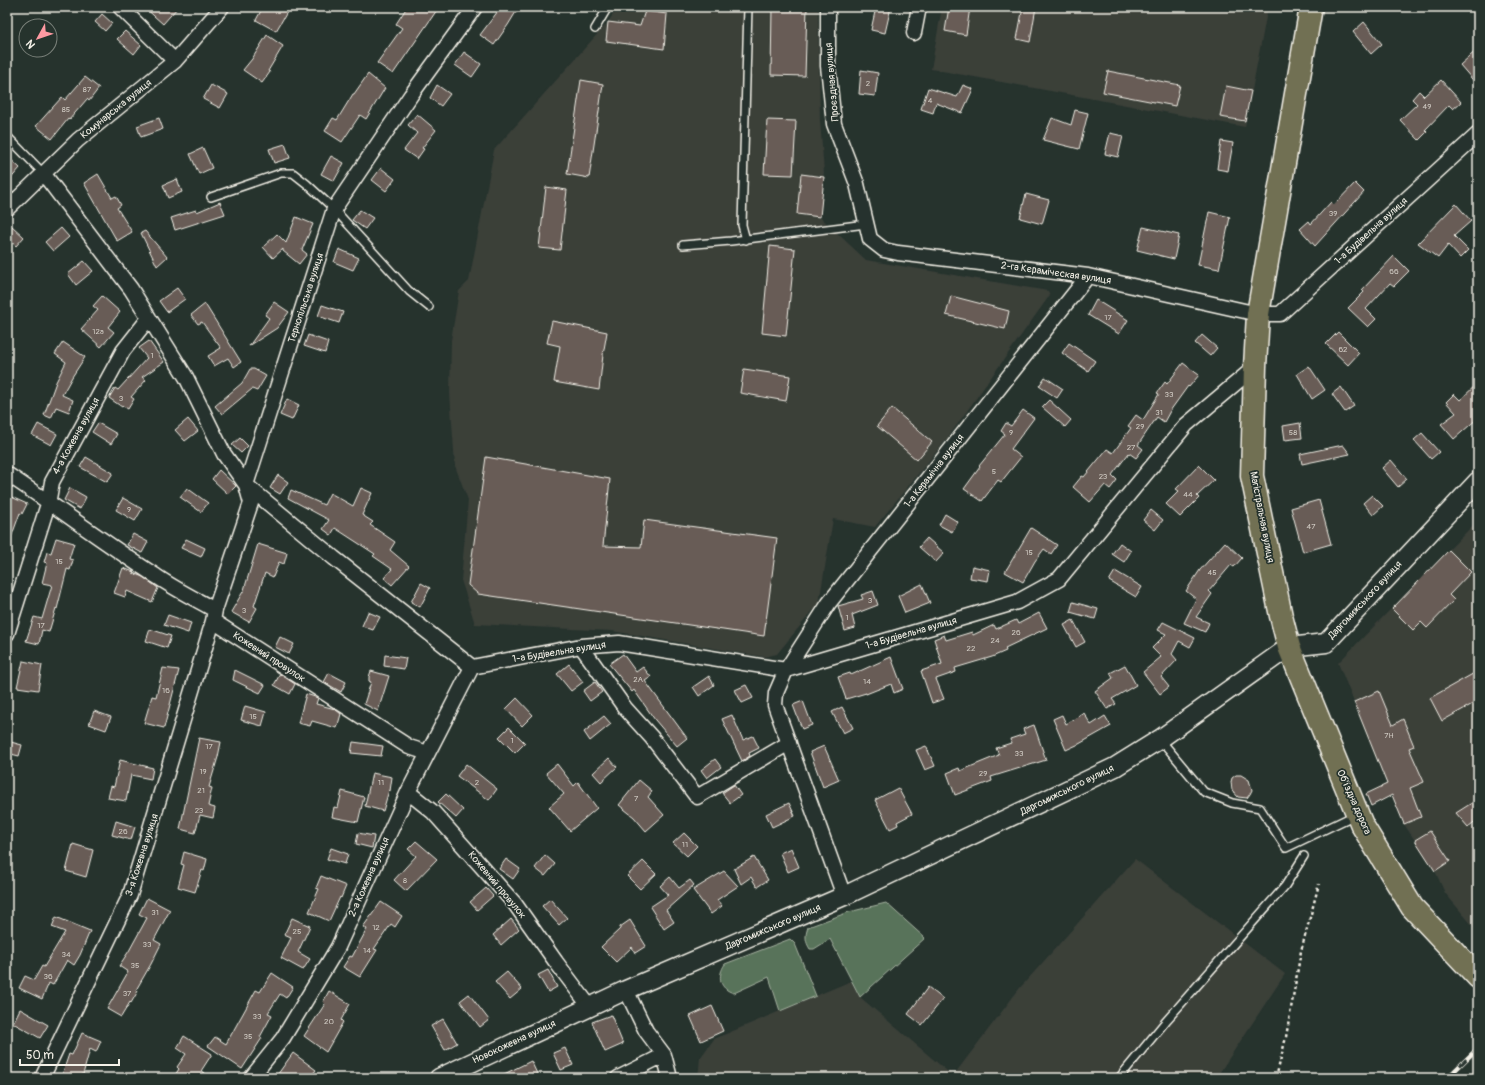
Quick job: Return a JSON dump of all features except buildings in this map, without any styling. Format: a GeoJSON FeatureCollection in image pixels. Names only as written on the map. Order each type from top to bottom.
{"type":"FeatureCollection","features":[{"type":"Feature","properties":{"kind":"main road","name":"Магістральная вулиця"},"geometry":{"type":"LineString","coordinates":[[1289,646],[1281,616],[1252,476],[1255,367],[1258,314],[1311,7]]}},
{"type":"Feature","properties":{"kind":"main road","name":"Об'їздна дорога"},"geometry":{"type":"LineString","coordinates":[[1289,646],[1362,825],[1412,907],[1478,977]]}},
{"type":"Feature","properties":{"kind":"street"},"geometry":{"type":"LineString","coordinates":[[120,7],[175,60]]}},
{"type":"Feature","properties":{"kind":"street","name":"Комунарська вулиця"},"geometry":{"type":"LineString","coordinates":[[7,209],[78,140],[175,60],[222,7]]}},
{"type":"Feature","properties":{"kind":"street","name":"Тернопільська вулиця"},"geometry":{"type":"LineString","coordinates":[[246,485],[334,209],[410,95],[475,7]]}},
{"type":"Feature","properties":{"kind":"street","name":"Проєздная вулиця"},"geometry":{"type":"LineString","coordinates":[[828,7],[828,66],[834,124],[857,184],[866,224]]}},
{"type":"Feature","properties":{"kind":"street"},"geometry":{"type":"LineString","coordinates":[[914,33],[919,7]]}},
{"type":"Feature","properties":{"kind":"street","name":"1-а Будівельна вулиця"},"geometry":{"type":"LineString","coordinates":[[1258,314],[1280,314],[1478,134]]}},
{"type":"Feature","properties":{"kind":"street"},"geometry":{"type":"LineString","coordinates":[[43,173],[131,289],[186,377],[224,454],[246,485],[334,558],[472,667]]}},
{"type":"Feature","properties":{"kind":"street","name":"2-га Кєрамічєская вулиця"},"geometry":{"type":"LineString","coordinates":[[866,224],[870,239],[884,250],[1088,276],[1258,314]]}},
{"type":"Feature","properties":{"kind":"street","name":"1-а Керамічна вулиця"},"geometry":{"type":"LineString","coordinates":[[844,896],[775,705],[776,693],[786,670],[829,603],[1088,276]]}},
{"type":"Feature","properties":{"kind":"street","name":"4-а Кожевна вулиця"},"geometry":{"type":"LineString","coordinates":[[7,634],[49,501],[52,482],[123,351],[149,318]]}},
{"type":"Feature","properties":{"kind":"street","name":"1-а Будівельна вулиця"},"geometry":{"type":"LineString","coordinates":[[472,667],[581,646],[619,643],[786,670],[1017,602],[1059,579],[1186,425],[1255,367]]}},
{"type":"Feature","properties":{"kind":"street","name":"Кожевний провулок"},"geometry":{"type":"LineString","coordinates":[[7,474],[49,501],[85,529],[409,747],[428,753]]}},
{"type":"Feature","properties":{"kind":"street","name":"Даргомижського вулиця"},"geometry":{"type":"LineString","coordinates":[[590,1007],[844,896],[1115,767],[1160,739],[1289,646],[1326,642],[1478,481]]}},
{"type":"Feature","properties":{"kind":"street"},"geometry":{"type":"LineString","coordinates":[[214,615],[251,503],[246,485]]}},
{"type":"Feature","properties":{"kind":"street","name":"3-я Кожевна вулиця"},"geometry":{"type":"LineString","coordinates":[[42,1078],[130,896],[214,615]]}},
{"type":"Feature","properties":{"kind":"street"},"geometry":{"type":"LineString","coordinates":[[581,646],[625,708],[652,738],[697,797],[789,743]]}},
{"type":"Feature","properties":{"kind":"street","name":"2-а Кожевна вулиця"},"geometry":{"type":"LineString","coordinates":[[251,1078],[284,1038],[338,947],[408,792],[472,667]]}},
{"type":"Feature","properties":{"kind":"street","name":"Кожевний провулок"},"geometry":{"type":"LineString","coordinates":[[408,792],[433,812],[515,904],[590,1007]]}},
{"type":"Feature","properties":{"kind":"street"},"geometry":{"type":"LineString","coordinates":[[626,990],[646,1031],[664,1055],[670,1078]]}},
{"type":"Feature","properties":{"kind":"street","name":"Новокожевна вулиця"},"geometry":{"type":"LineString","coordinates":[[439,1078],[590,1007]]}},
{"type":"Feature","properties":{"kind":"street"},"geometry":{"type":"LineString","coordinates":[[618,1078],[664,1055]]}},
{"type":"Feature","properties":{"kind":"lane"},"geometry":{"type":"LineString","coordinates":[[595,29],[608,7]]}},
{"type":"Feature","properties":{"kind":"lane"},"geometry":{"type":"LineString","coordinates":[[746,240],[742,225],[748,7]]}},
{"type":"Feature","properties":{"kind":"lane"},"geometry":{"type":"LineString","coordinates":[[7,136],[43,173]]}},
{"type":"Feature","properties":{"kind":"lane"},"geometry":{"type":"LineString","coordinates":[[211,197],[281,173],[293,173],[334,209],[409,291],[429,307]]}},
{"type":"Feature","properties":{"kind":"lane"},"geometry":{"type":"LineString","coordinates":[[683,245],[746,240],[866,224]]}},
{"type":"Feature","properties":{"kind":"lane"},"geometry":{"type":"LineString","coordinates":[[1160,739],[1204,792],[1232,803],[1260,808],[1286,848],[1358,813]]}},
{"type":"Feature","properties":{"kind":"lane"},"geometry":{"type":"LineString","coordinates":[[1119,1078],[1171,1015],[1285,886],[1304,856]]}},
{"type":"Feature","properties":{"kind":"path"},"geometry":{"type":"LineString","coordinates":[[1276,1078],[1286,1037],[1300,951],[1319,884]]}},
{"type":"Feature","properties":{"kind":"shaded area"},"geometry":{"type":"Polygon","coordinates":[[[618,7],[818,7],[820,120],[824,172],[820,217],[866,260],[1048,291],[1050,295],[947,439],[875,527],[833,519],[819,603],[777,654],[764,657],[612,631],[475,624],[461,580],[468,500],[455,466],[450,393],[451,340],[459,291],[469,281],[494,150],[608,22],[618,7]]]}},
{"type":"Feature","properties":{"kind":"shaded area"},"geometry":{"type":"Polygon","coordinates":[[[942,7],[1268,7],[1245,127],[931,69],[942,7]]]}},
{"type":"Feature","properties":{"kind":"shaded area"},"geometry":{"type":"Polygon","coordinates":[[[1478,520],[1478,932],[1445,893],[1435,871],[1404,824],[1338,663],[1478,520]]]}},
{"type":"Feature","properties":{"kind":"shaded area"},"geometry":{"type":"Polygon","coordinates":[[[1135,859],[1285,974],[1216,1078],[698,1078],[700,1058],[714,1039],[851,981],[860,997],[953,1076],[1019,989],[1135,859]]]}},
{"type":"Feature","properties":{"kind":"green space"},"geometry":{"type":"Polygon","coordinates":[[[886,903],[925,938],[860,997],[830,939],[814,949],[810,949],[806,941],[807,930],[808,927],[849,912],[886,903]]]}},
{"type":"Feature","properties":{"kind":"green space"},"geometry":{"type":"Polygon","coordinates":[[[790,939],[795,944],[816,996],[780,1011],[769,977],[734,993],[722,985],[720,977],[725,964],[790,939]]]}},
{"type":"Feature","properties":{"kind":"railway"},"geometry":{"type":"LineString","coordinates":[[1447,1078],[1478,1048]]}}]}
